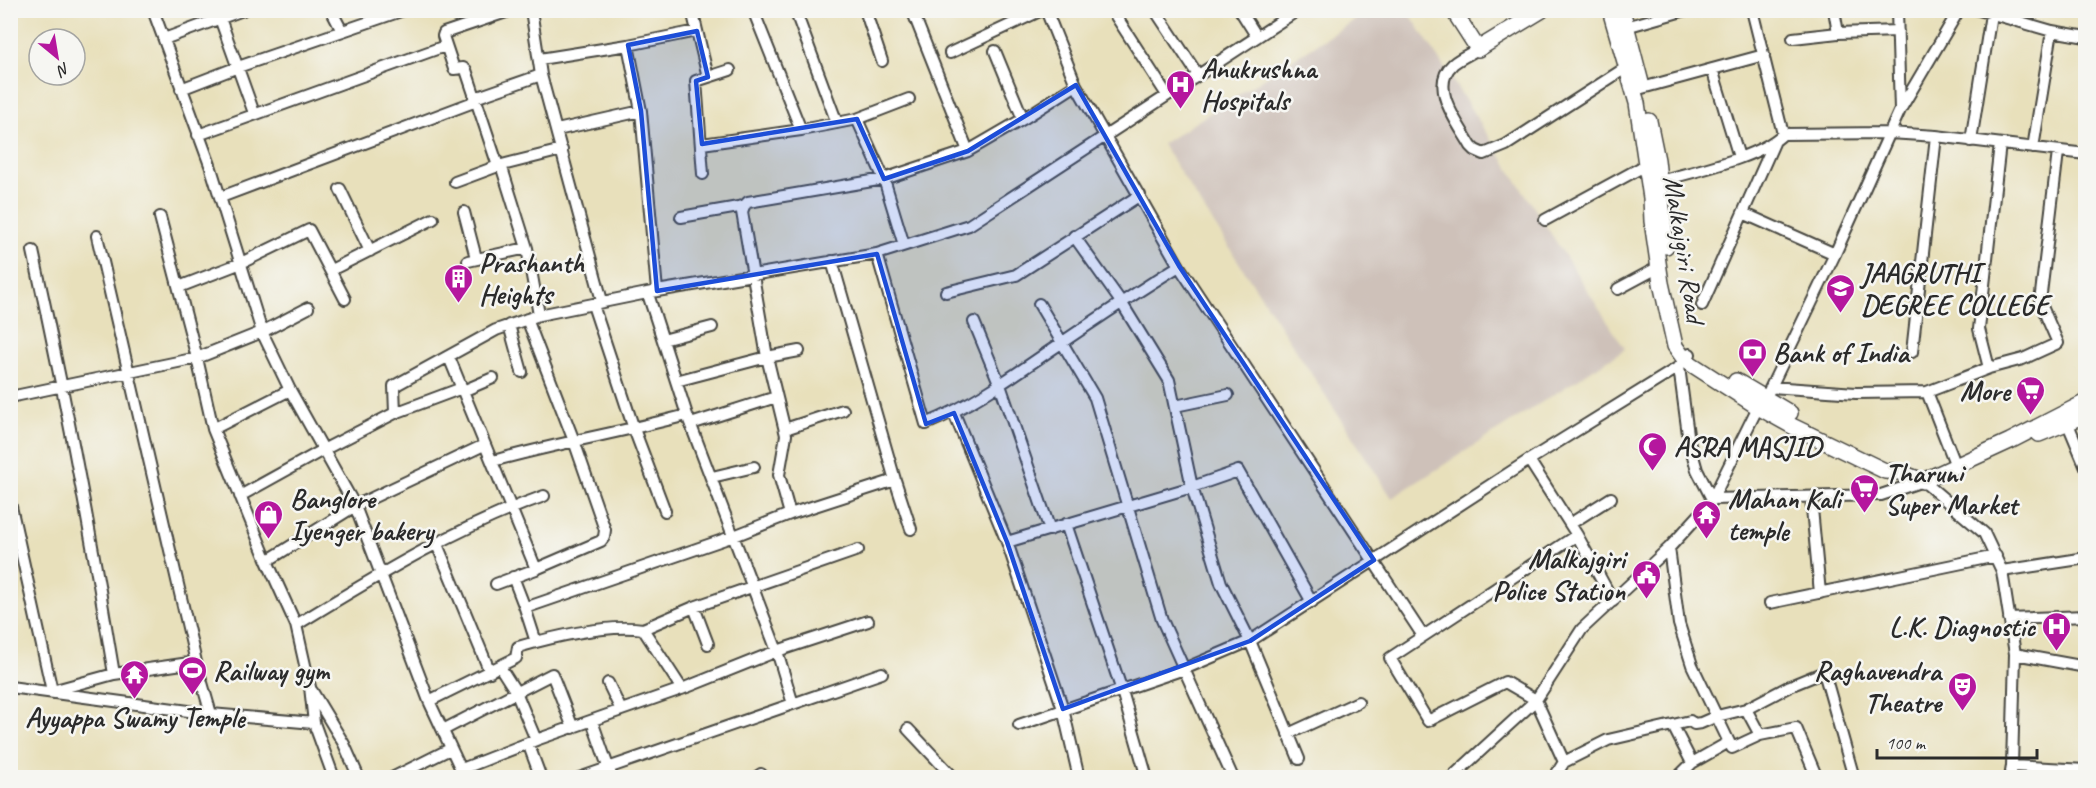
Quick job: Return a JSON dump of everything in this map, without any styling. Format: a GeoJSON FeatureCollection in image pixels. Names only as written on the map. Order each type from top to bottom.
{"type":"FeatureCollection","features":[{"type":"Feature","properties":{"kind":"main road"},"geometry":{"type":"LineString","coordinates":[[1453,10],[1478,49],[1536,12]]}},
{"type":"Feature","properties":{"kind":"main road","name":"Malkajgiri Road"},"geometry":{"type":"LineString","coordinates":[[1610,10],[1637,103],[1659,267],[1675,346],[1685,360],[1765,397],[1854,447],[1891,462],[1899,472],[1923,481]]}},
{"type":"Feature","properties":{"kind":"main road","name":"Malkajgiri Road"},"geometry":{"type":"LineString","coordinates":[[1622,10],[1642,88],[1660,181],[1668,266],[1685,360]]}},
{"type":"Feature","properties":{"kind":"main road"},"geometry":{"type":"LineString","coordinates":[[1923,481],[2010,441],[2085,402]]}},
{"type":"Feature","properties":{"kind":"main road"},"geometry":{"type":"LineString","coordinates":[[2010,441],[2039,434],[2085,415]]}},
{"type":"Feature","properties":{"kind":"street"},"geometry":{"type":"LineString","coordinates":[[153,10],[221,197],[262,332],[290,390],[355,506],[429,701],[450,749],[464,773],[532,741],[688,687],[777,651],[868,621]]}},
{"type":"Feature","properties":{"kind":"street"},"geometry":{"type":"LineString","coordinates":[[164,39],[218,15],[243,10]]}},
{"type":"Feature","properties":{"kind":"street"},"geometry":{"type":"LineString","coordinates":[[332,10],[342,31]]}},
{"type":"Feature","properties":{"kind":"street"},"geometry":{"type":"LineString","coordinates":[[181,89],[404,10]]}},
{"type":"Feature","properties":{"kind":"street"},"geometry":{"type":"LineString","coordinates":[[512,10],[448,32],[443,39],[459,69],[467,73],[500,166],[526,248],[539,315]]}},
{"type":"Feature","properties":{"kind":"street"},"geometry":{"type":"LineString","coordinates":[[531,10],[541,75],[562,150],[597,303],[634,429],[665,511]]}},
{"type":"Feature","properties":{"kind":"street"},"geometry":{"type":"LineString","coordinates":[[692,10],[708,77]]}},
{"type":"Feature","properties":{"kind":"street"},"geometry":{"type":"LineString","coordinates":[[753,10],[801,130]]}},
{"type":"Feature","properties":{"kind":"street"},"geometry":{"type":"LineString","coordinates":[[795,10],[837,123]]}},
{"type":"Feature","properties":{"kind":"street"},"geometry":{"type":"LineString","coordinates":[[865,10],[882,61]]}},
{"type":"Feature","properties":{"kind":"street"},"geometry":{"type":"LineString","coordinates":[[912,10],[968,151]]}},
{"type":"Feature","properties":{"kind":"street"},"geometry":{"type":"LineString","coordinates":[[950,53],[1044,10],[1076,85],[1179,266],[1423,636]]}},
{"type":"Feature","properties":{"kind":"street"},"geometry":{"type":"LineString","coordinates":[[1112,10],[1167,95]]}},
{"type":"Feature","properties":{"kind":"street"},"geometry":{"type":"LineString","coordinates":[[1155,10],[1198,75]]}},
{"type":"Feature","properties":{"kind":"street"},"geometry":{"type":"LineString","coordinates":[[1240,10],[1257,37]]}},
{"type":"Feature","properties":{"kind":"street"},"geometry":{"type":"LineString","coordinates":[[395,413],[394,386],[496,330],[539,315],[652,292],[877,254],[969,225],[1298,10]]}},
{"type":"Feature","properties":{"kind":"street"},"geometry":{"type":"LineString","coordinates":[[1626,27],[1686,10]]}},
{"type":"Feature","properties":{"kind":"street"},"geometry":{"type":"LineString","coordinates":[[1752,10],[1783,134]]}},
{"type":"Feature","properties":{"kind":"street"},"geometry":{"type":"LineString","coordinates":[[1834,10],[1838,33]]}},
{"type":"Feature","properties":{"kind":"street"},"geometry":{"type":"LineString","coordinates":[[1897,10],[1900,110]]}},
{"type":"Feature","properties":{"kind":"street"},"geometry":{"type":"LineString","coordinates":[[1451,777],[1536,700],[1582,629],[1670,548],[1712,499],[1836,254],[1900,110],[1959,10]]}},
{"type":"Feature","properties":{"kind":"street"},"geometry":{"type":"LineString","coordinates":[[1979,10],[2052,31],[2085,37]]}},
{"type":"Feature","properties":{"kind":"street"},"geometry":{"type":"LineString","coordinates":[[1971,141],[1991,14]]}},
{"type":"Feature","properties":{"kind":"street"},"geometry":{"type":"LineString","coordinates":[[218,15],[254,113]]}},
{"type":"Feature","properties":{"kind":"street"},"geometry":{"type":"LineString","coordinates":[[540,59],[697,31]]}},
{"type":"Feature","properties":{"kind":"street"},"geometry":{"type":"LineString","coordinates":[[1793,38],[1838,33],[1898,31]]}},
{"type":"Feature","properties":{"kind":"street"},"geometry":{"type":"LineString","coordinates":[[2033,148],[2052,31]]}},
{"type":"Feature","properties":{"kind":"street"},"geometry":{"type":"LineString","coordinates":[[628,45],[641,111],[652,292],[663,340],[689,419],[777,651],[793,704]]}},
{"type":"Feature","properties":{"kind":"street"},"geometry":{"type":"LineString","coordinates":[[198,135],[445,46]]}},
{"type":"Feature","properties":{"kind":"street"},"geometry":{"type":"LineString","coordinates":[[1478,49],[1453,65],[1442,81],[1444,95],[1471,146],[1484,154],[1506,145],[1627,67]]}},
{"type":"Feature","properties":{"kind":"street"},"geometry":{"type":"LineString","coordinates":[[995,51],[1023,119]]}},
{"type":"Feature","properties":{"kind":"street"},"geometry":{"type":"LineString","coordinates":[[1642,88],[1764,55]]}},
{"type":"Feature","properties":{"kind":"street"},"geometry":{"type":"LineString","coordinates":[[1712,69],[1738,157]]}},
{"type":"Feature","properties":{"kind":"street"},"geometry":{"type":"LineString","coordinates":[[703,174],[696,81],[730,70]]}},
{"type":"Feature","properties":{"kind":"street"},"geometry":{"type":"LineString","coordinates":[[221,197],[471,103],[475,98],[541,75]]}},
{"type":"Feature","properties":{"kind":"street"},"geometry":{"type":"LineString","coordinates":[[790,514],[779,475],[786,435],[767,357],[742,212],[744,206],[748,202],[884,179],[968,151],[1076,85]]}},
{"type":"Feature","properties":{"kind":"street"},"geometry":{"type":"LineString","coordinates":[[702,144],[801,130],[857,119],[909,99]]}},
{"type":"Feature","properties":{"kind":"street"},"geometry":{"type":"LineString","coordinates":[[557,130],[641,111]]}},
{"type":"Feature","properties":{"kind":"street"},"geometry":{"type":"LineString","coordinates":[[857,119],[884,179],[904,245]]}},
{"type":"Feature","properties":{"kind":"street"},"geometry":{"type":"LineString","coordinates":[[1702,305],[1774,143],[1783,134],[1890,133],[1936,136],[2085,154]]}},
{"type":"Feature","properties":{"kind":"street"},"geometry":{"type":"LineString","coordinates":[[1912,352],[1936,136]]}},
{"type":"Feature","properties":{"kind":"street"},"geometry":{"type":"LineString","coordinates":[[1660,181],[1738,157],[1774,143]]}},
{"type":"Feature","properties":{"kind":"street"},"geometry":{"type":"LineString","coordinates":[[1989,368],[1979,330],[2000,144]]}},
{"type":"Feature","properties":{"kind":"street"},"geometry":{"type":"LineString","coordinates":[[455,182],[500,166],[562,150]]}},
{"type":"Feature","properties":{"kind":"street"},"geometry":{"type":"LineString","coordinates":[[1765,397],[1927,392],[1989,368],[2023,359],[2058,343],[2040,302],[2058,152]]}},
{"type":"Feature","properties":{"kind":"street"},"geometry":{"type":"LineString","coordinates":[[1545,220],[1646,165]]}},
{"type":"Feature","properties":{"kind":"street"},"geometry":{"type":"LineString","coordinates":[[339,189],[370,250]]}},
{"type":"Feature","properties":{"kind":"street"},"geometry":{"type":"LineString","coordinates":[[946,292],[1016,275],[1140,195]]}},
{"type":"Feature","properties":{"kind":"street"},"geometry":{"type":"LineString","coordinates":[[681,217],[744,206]]}},
{"type":"Feature","properties":{"kind":"street"},"geometry":{"type":"LineString","coordinates":[[464,212],[472,260],[526,248]]}},
{"type":"Feature","properties":{"kind":"street"},"geometry":{"type":"LineString","coordinates":[[1743,213],[1836,254]]}},
{"type":"Feature","properties":{"kind":"street"},"geometry":{"type":"LineString","coordinates":[[160,217],[213,429],[296,625],[310,687],[314,723],[334,777]]}},
{"type":"Feature","properties":{"kind":"street"},"geometry":{"type":"LineString","coordinates":[[331,270],[433,219]]}},
{"type":"Feature","properties":{"kind":"street"},"geometry":{"type":"LineString","coordinates":[[179,288],[241,263],[309,230],[345,298]]}},
{"type":"Feature","properties":{"kind":"street"},"geometry":{"type":"LineString","coordinates":[[97,236],[196,662],[211,714]]}},
{"type":"Feature","properties":{"kind":"street"},"geometry":{"type":"LineString","coordinates":[[1074,236],[1121,302],[1169,380],[1192,487],[1221,583],[1250,641],[1299,759]]}},
{"type":"Feature","properties":{"kind":"street"},"geometry":{"type":"LineString","coordinates":[[33,251],[63,386],[114,674]]}},
{"type":"Feature","properties":{"kind":"street"},"geometry":{"type":"LineString","coordinates":[[877,254],[926,424],[954,413],[1000,385],[1121,302],[1179,266]]}},
{"type":"Feature","properties":{"kind":"street"},"geometry":{"type":"LineString","coordinates":[[832,261],[911,529]]}},
{"type":"Feature","properties":{"kind":"street"},"geometry":{"type":"LineString","coordinates":[[1618,289],[1659,267]]}},
{"type":"Feature","properties":{"kind":"street"},"geometry":{"type":"LineString","coordinates":[[1039,304],[1095,398],[1162,620],[1233,777]]}},
{"type":"Feature","properties":{"kind":"street"},"geometry":{"type":"LineString","coordinates":[[10,397],[197,358],[262,332],[308,308]]}},
{"type":"Feature","properties":{"kind":"street"},"geometry":{"type":"LineString","coordinates":[[496,584],[601,541],[605,530],[527,319]]}},
{"type":"Feature","properties":{"kind":"street"},"geometry":{"type":"LineString","coordinates":[[974,322],[1000,385],[1050,530]]}},
{"type":"Feature","properties":{"kind":"street"},"geometry":{"type":"LineString","coordinates":[[509,325],[522,372]]}},
{"type":"Feature","properties":{"kind":"street"},"geometry":{"type":"LineString","coordinates":[[663,340],[712,327]]}},
{"type":"Feature","properties":{"kind":"street"},"geometry":{"type":"LineString","coordinates":[[676,381],[799,351]]}},
{"type":"Feature","properties":{"kind":"street"},"geometry":{"type":"LineString","coordinates":[[448,357],[536,569]]}},
{"type":"Feature","properties":{"kind":"street"},"geometry":{"type":"LineString","coordinates":[[1019,725],[1184,669],[1250,641],[1685,360],[1689,442],[1697,471],[1712,499]]}},
{"type":"Feature","properties":{"kind":"street"},"geometry":{"type":"LineString","coordinates":[[240,496],[395,413],[493,378]]}},
{"type":"Feature","properties":{"kind":"street"},"geometry":{"type":"LineString","coordinates":[[213,429],[290,390]]}},
{"type":"Feature","properties":{"kind":"street"},"geometry":{"type":"LineString","coordinates":[[1927,392],[1956,466]]}},
{"type":"Feature","properties":{"kind":"street"},"geometry":{"type":"LineString","coordinates":[[1175,406],[1228,395]]}},
{"type":"Feature","properties":{"kind":"street"},"geometry":{"type":"LineString","coordinates":[[493,461],[548,446],[689,419],[776,397]]}},
{"type":"Feature","properties":{"kind":"street"},"geometry":{"type":"LineString","coordinates":[[785,429],[843,410]]}},
{"type":"Feature","properties":{"kind":"street"},"geometry":{"type":"LineString","coordinates":[[954,413],[1007,542],[1063,709],[1079,777]]}},
{"type":"Feature","properties":{"kind":"street"},"geometry":{"type":"LineString","coordinates":[[2068,423],[2085,467]]}},
{"type":"Feature","properties":{"kind":"street"},"geometry":{"type":"LineString","coordinates":[[267,561],[355,506],[484,445]]}},
{"type":"Feature","properties":{"kind":"street"},"geometry":{"type":"LineString","coordinates":[[1529,460],[1577,535],[1614,601]]}},
{"type":"Feature","properties":{"kind":"street"},"geometry":{"type":"LineString","coordinates":[[712,477],[754,467]]}},
{"type":"Feature","properties":{"kind":"street"},"geometry":{"type":"LineString","coordinates":[[1007,542],[1238,471],[1312,602]]}},
{"type":"Feature","properties":{"kind":"street"},"geometry":{"type":"LineString","coordinates":[[525,609],[734,536],[790,514],[895,480]]}},
{"type":"Feature","properties":{"kind":"street"},"geometry":{"type":"LineString","coordinates":[[1712,499],[1881,495],[1923,481],[1984,532],[2002,571],[2014,654],[2011,772],[2078,772]]}},
{"type":"Feature","properties":{"kind":"street"},"geometry":{"type":"LineString","coordinates":[[296,625],[436,542],[512,507],[544,496]]}},
{"type":"Feature","properties":{"kind":"street"},"geometry":{"type":"LineString","coordinates":[[1570,524],[1611,498]]}},
{"type":"Feature","properties":{"kind":"street"},"geometry":{"type":"LineString","coordinates":[[1811,498],[1820,593]]}},
{"type":"Feature","properties":{"kind":"street"},"geometry":{"type":"LineString","coordinates":[[10,502],[52,691]]}},
{"type":"Feature","properties":{"kind":"street"},"geometry":{"type":"LineString","coordinates":[[1066,524],[1122,690],[1148,777]]}},
{"type":"Feature","properties":{"kind":"street"},"geometry":{"type":"LineString","coordinates":[[1564,762],[1536,700],[1506,682],[1428,721],[1390,658],[1577,535]]}},
{"type":"Feature","properties":{"kind":"street"},"geometry":{"type":"LineString","coordinates":[[436,542],[494,669],[516,692],[541,777]]}},
{"type":"Feature","properties":{"kind":"street"},"geometry":{"type":"LineString","coordinates":[[1670,548],[1679,624],[1692,665],[1732,748],[1760,735],[1796,728],[1817,777]]}},
{"type":"Feature","properties":{"kind":"street"},"geometry":{"type":"LineString","coordinates":[[429,701],[516,658],[518,647],[606,629],[648,627],[694,607],[858,550]]}},
{"type":"Feature","properties":{"kind":"street"},"geometry":{"type":"LineString","coordinates":[[1770,603],[1996,556]]}},
{"type":"Feature","properties":{"kind":"street"},"geometry":{"type":"LineString","coordinates":[[2002,571],[2085,558]]}},
{"type":"Feature","properties":{"kind":"street"},"geometry":{"type":"LineString","coordinates":[[513,577],[536,642]]}},
{"type":"Feature","properties":{"kind":"street"},"geometry":{"type":"LineString","coordinates":[[694,607],[708,644]]}},
{"type":"Feature","properties":{"kind":"street"},"geometry":{"type":"LineString","coordinates":[[2009,619],[2085,616]]}},
{"type":"Feature","properties":{"kind":"street"},"geometry":{"type":"LineString","coordinates":[[648,627],[688,687]]}},
{"type":"Feature","properties":{"kind":"street"},"geometry":{"type":"LineString","coordinates":[[2014,654],[2085,667]]}},
{"type":"Feature","properties":{"kind":"street"},"geometry":{"type":"LineString","coordinates":[[52,691],[114,674],[196,662]]}},
{"type":"Feature","properties":{"kind":"street"},"geometry":{"type":"LineString","coordinates":[[1554,777],[1564,762],[1608,740],[1690,721],[1694,724],[1701,723],[1717,716],[1746,710],[1790,686],[1824,672],[1854,777]]}},
{"type":"Feature","properties":{"kind":"street"},"geometry":{"type":"LineString","coordinates":[[579,777],[610,772],[727,726],[882,673]]}},
{"type":"Feature","properties":{"kind":"street"},"geometry":{"type":"LineString","coordinates":[[443,730],[552,674],[573,728]]}},
{"type":"Feature","properties":{"kind":"street"},"geometry":{"type":"LineString","coordinates":[[608,683],[621,710]]}},
{"type":"Feature","properties":{"kind":"street"},"geometry":{"type":"LineString","coordinates":[[10,687],[211,714],[314,723]]}},
{"type":"Feature","properties":{"kind":"street"},"geometry":{"type":"LineString","coordinates":[[310,687],[339,735],[359,777]]}},
{"type":"Feature","properties":{"kind":"street"},"geometry":{"type":"LineString","coordinates":[[1288,734],[1358,702]]}},
{"type":"Feature","properties":{"kind":"street"},"geometry":{"type":"LineString","coordinates":[[1746,710],[1760,735]]}},
{"type":"Feature","properties":{"kind":"street"},"geometry":{"type":"LineString","coordinates":[[592,721],[610,772]]}},
{"type":"Feature","properties":{"kind":"street"},"geometry":{"type":"LineString","coordinates":[[1673,726],[1692,763]]}},
{"type":"Feature","properties":{"kind":"street"},"geometry":{"type":"LineString","coordinates":[[908,729],[954,777]]}},
{"type":"Feature","properties":{"kind":"street"},"geometry":{"type":"LineString","coordinates":[[1680,777],[1692,763],[1729,742]]}},
{"type":"Feature","properties":{"kind":"street"},"geometry":{"type":"LineString","coordinates":[[392,777],[450,749]]}},
{"type":"Feature","properties":{"kind":"highlighted area"},"geometry":{"type":"Polygon","coordinates":[[[697,31],[708,77],[696,81],[702,144],[857,119],[884,179],[968,151],[1076,85],[1179,266],[1374,560],[1250,641],[1063,709],[1007,542],[954,413],[926,424],[877,254],[657,291],[641,111],[628,45],[697,31]]]}},
{"type":"Feature","properties":{"kind":"shaded area"},"geometry":{"type":"Polygon","coordinates":[[[1368,11],[1408,11],[1625,349],[1392,498],[1162,144],[1368,11]]]}},
{"type":"Feature","properties":{"kind":"place","name":"Anukrushna Hospitals"},"geometry":{"type":"Point","coordinates":[1180,110]}},
{"type":"Feature","properties":{"kind":"place","name":"Prashanth Heights"},"geometry":{"type":"Point","coordinates":[458,304]}},
{"type":"Feature","properties":{"kind":"place","name":"JAAGRUTHI DEGREE COLLEGE"},"geometry":{"type":"Point","coordinates":[1840,314]}},
{"type":"Feature","properties":{"kind":"place","name":"Bank of India"},"geometry":{"type":"Point","coordinates":[1752,378]}},
{"type":"Feature","properties":{"kind":"place","name":"More"},"geometry":{"type":"Point","coordinates":[2031,416]}},
{"type":"Feature","properties":{"kind":"place","name":"ASRA MASJID"},"geometry":{"type":"Point","coordinates":[1653,472]}},
{"type":"Feature","properties":{"kind":"place","name":"Tharuni Super Market"},"geometry":{"type":"Point","coordinates":[1864,514]}},
{"type":"Feature","properties":{"kind":"place","name":"Banglore Iyenger bakery"},"geometry":{"type":"Point","coordinates":[269,540]}},
{"type":"Feature","properties":{"kind":"place","name":"Mahan Kali temple"},"geometry":{"type":"Point","coordinates":[1707,540]}},
{"type":"Feature","properties":{"kind":"place","name":"Malkajgiri Police Station"},"geometry":{"type":"Point","coordinates":[1646,600]}},
{"type":"Feature","properties":{"kind":"place","name":"L.K. Diagnostic"},"geometry":{"type":"Point","coordinates":[2056,652]}},
{"type":"Feature","properties":{"kind":"place","name":"Railway gym"},"geometry":{"type":"Point","coordinates":[192,696]}},
{"type":"Feature","properties":{"kind":"place","name":"Ayyappa Swamy Temple"},"geometry":{"type":"Point","coordinates":[135,700]}},
{"type":"Feature","properties":{"kind":"place","name":"Raghavendra Theatre"},"geometry":{"type":"Point","coordinates":[1962,712]}}]}
